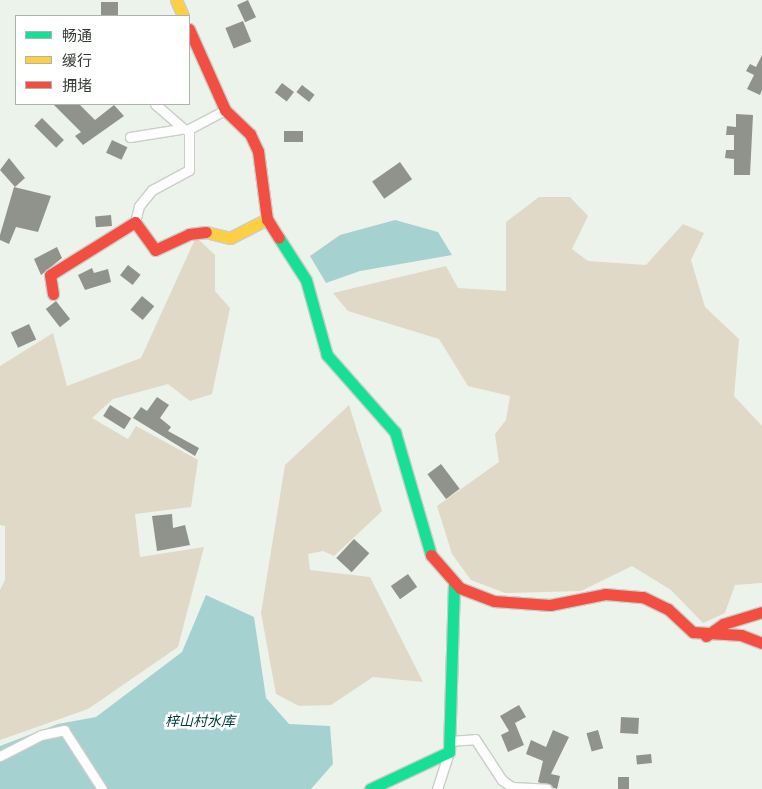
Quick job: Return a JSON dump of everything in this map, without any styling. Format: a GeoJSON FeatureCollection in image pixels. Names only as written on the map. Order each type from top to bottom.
{"type":"FeatureCollection","features":[{"type":"Feature","properties":{"kind":"street"},"geometry":{"type":"LineString","coordinates":[[176,0],[183,15]]}},
{"type":"Feature","properties":{"kind":"street"},"geometry":{"type":"LineString","coordinates":[[190,31],[225,110],[250,134],[258,150],[267,219],[306,280],[327,355],[342,377],[395,432],[432,560],[454,582],[504,602],[550,605],[605,594],[643,597],[706,636],[741,635],[762,643]]}},
{"type":"Feature","properties":{"kind":"street"},"geometry":{"type":"LineString","coordinates":[[53,294],[50,275],[135,222],[139,206],[152,190],[189,170],[185,129],[156,105]]}},
{"type":"Feature","properties":{"kind":"street"},"geometry":{"type":"LineString","coordinates":[[130,137],[185,129],[225,110]]}},
{"type":"Feature","properties":{"kind":"street"},"geometry":{"type":"LineString","coordinates":[[135,222],[155,250],[189,234],[205,232],[230,238],[267,219]]}},
{"type":"Feature","properties":{"kind":"street"},"geometry":{"type":"LineString","coordinates":[[437,789],[449,746],[454,582]]}},
{"type":"Feature","properties":{"kind":"street"},"geometry":{"type":"LineString","coordinates":[[706,636],[724,624],[762,612]]}},
{"type":"Feature","properties":{"kind":"street"},"geometry":{"type":"LineString","coordinates":[[0,756],[40,735],[64,730],[102,789]]}},
{"type":"Feature","properties":{"kind":"street"},"geometry":{"type":"LineString","coordinates":[[370,789],[449,746],[475,739],[512,787],[547,789]]}},
{"type":"Feature","properties":{"kind":"shaded area"},"geometry":{"type":"Polygon","coordinates":[[[539,197],[570,197],[588,216],[572,249],[588,261],[646,265],[683,224],[704,233],[691,260],[705,307],[739,339],[734,396],[762,426],[762,583],[735,585],[725,613],[703,623],[671,590],[632,566],[581,591],[505,593],[471,580],[452,554],[437,506],[499,462],[495,434],[506,420],[510,396],[468,386],[439,339],[348,311],[333,293],[446,266],[458,288],[506,291],[506,222],[539,197]]]}},
{"type":"Feature","properties":{"kind":"shaded area"},"geometry":{"type":"Polygon","coordinates":[[[196,237],[215,255],[215,291],[230,308],[212,394],[190,401],[168,384],[113,399],[92,418],[128,439],[136,426],[198,460],[191,507],[135,514],[140,557],[204,547],[178,647],[88,709],[0,740],[0,590],[5,580],[5,526],[0,525],[0,366],[53,333],[67,386],[141,358],[196,237]]]}},
{"type":"Feature","properties":{"kind":"shaded area"},"geometry":{"type":"Polygon","coordinates":[[[349,405],[382,511],[334,556],[323,551],[308,554],[310,570],[370,577],[423,682],[373,677],[331,705],[299,706],[276,694],[261,613],[285,465],[349,405]]]}},
{"type":"Feature","properties":{"kind":"water"},"geometry":{"type":"Polygon","coordinates":[[[395,220],[438,232],[452,255],[360,271],[326,283],[310,256],[340,235],[395,220]]]}},
{"type":"Feature","properties":{"kind":"water","name":"梓山村水库"},"geometry":{"type":"Polygon","coordinates":[[[206,595],[254,617],[266,698],[289,724],[330,726],[333,764],[311,789],[0,789],[0,746],[58,724],[96,717],[182,652],[206,595]]]}},
{"type":"Feature","properties":{"kind":"building"},"geometry":{"type":"Polygon","coordinates":[[[248,0],[256,17],[245,22],[237,5],[248,0]]]}},
{"type":"Feature","properties":{"kind":"building"},"geometry":{"type":"Polygon","coordinates":[[[101,2],[118,2],[118,15],[101,15],[101,2]]]}},
{"type":"Feature","properties":{"kind":"building"},"geometry":{"type":"Polygon","coordinates":[[[243,21],[251,41],[234,49],[225,28],[243,21]]]}},
{"type":"Feature","properties":{"kind":"building"},"geometry":{"type":"Polygon","coordinates":[[[762,55],[762,90],[760,95],[747,89],[754,75],[746,71],[750,64],[756,67],[762,55]]]}},
{"type":"Feature","properties":{"kind":"building"},"geometry":{"type":"Polygon","coordinates":[[[282,83],[294,92],[287,102],[275,93],[282,83]]]}},
{"type":"Feature","properties":{"kind":"building"},"geometry":{"type":"Polygon","coordinates":[[[302,85],[315,95],[309,102],[296,92],[302,85]]]}},
{"type":"Feature","properties":{"kind":"building"},"geometry":{"type":"Polygon","coordinates":[[[54,105],[80,105],[95,120],[114,105],[124,116],[83,145],[75,136],[81,132],[54,105]]]}},
{"type":"Feature","properties":{"kind":"building"},"geometry":{"type":"Polygon","coordinates":[[[736,114],[753,115],[750,175],[734,175],[734,159],[725,158],[726,150],[734,150],[734,135],[726,135],[727,126],[736,127],[736,114]]]}},
{"type":"Feature","properties":{"kind":"building"},"geometry":{"type":"Polygon","coordinates":[[[42,118],[64,140],[56,148],[34,126],[42,118]]]}},
{"type":"Feature","properties":{"kind":"building"},"geometry":{"type":"Polygon","coordinates":[[[284,131],[303,131],[303,142],[284,142],[284,131]]]}},
{"type":"Feature","properties":{"kind":"building"},"geometry":{"type":"Polygon","coordinates":[[[112,140],[127,147],[121,160],[106,153],[112,140]]]}},
{"type":"Feature","properties":{"kind":"building"},"geometry":{"type":"Polygon","coordinates":[[[9,158],[25,178],[15,187],[0,170],[9,158]]]}},
{"type":"Feature","properties":{"kind":"building"},"geometry":{"type":"Polygon","coordinates":[[[400,162],[412,179],[384,199],[372,182],[400,162]]]}},
{"type":"Feature","properties":{"kind":"building"},"geometry":{"type":"Polygon","coordinates":[[[14,187],[51,196],[38,232],[16,227],[9,244],[0,240],[0,235],[14,187]]]}},
{"type":"Feature","properties":{"kind":"building"},"geometry":{"type":"Polygon","coordinates":[[[111,215],[112,226],[96,227],[95,216],[111,215]]]}},
{"type":"Feature","properties":{"kind":"building"},"geometry":{"type":"Polygon","coordinates":[[[57,247],[62,258],[41,275],[34,259],[57,247]]]}},
{"type":"Feature","properties":{"kind":"building"},"geometry":{"type":"Polygon","coordinates":[[[128,265],[141,275],[133,285],[120,275],[128,265]]]}},
{"type":"Feature","properties":{"kind":"building"},"geometry":{"type":"Polygon","coordinates":[[[92,268],[94,273],[108,269],[111,282],[85,290],[78,275],[92,268]]]}},
{"type":"Feature","properties":{"kind":"building"},"geometry":{"type":"Polygon","coordinates":[[[142,296],[154,306],[143,320],[130,310],[142,296]]]}},
{"type":"Feature","properties":{"kind":"building"},"geometry":{"type":"Polygon","coordinates":[[[56,301],[70,319],[60,327],[46,309],[56,301]]]}},
{"type":"Feature","properties":{"kind":"building"},"geometry":{"type":"Polygon","coordinates":[[[29,324],[36,339],[18,348],[11,332],[29,324]]]}},
{"type":"Feature","properties":{"kind":"building"},"geometry":{"type":"Polygon","coordinates":[[[157,397],[169,405],[160,418],[171,427],[168,431],[199,448],[195,456],[133,418],[141,407],[147,411],[157,397]]]}},
{"type":"Feature","properties":{"kind":"building"},"geometry":{"type":"Polygon","coordinates":[[[110,405],[131,418],[124,429],[103,416],[110,405]]]}},
{"type":"Feature","properties":{"kind":"building"},"geometry":{"type":"Polygon","coordinates":[[[441,464],[460,489],[446,499],[427,474],[441,464]]]}},
{"type":"Feature","properties":{"kind":"building"},"geometry":{"type":"Polygon","coordinates":[[[172,514],[173,528],[185,525],[190,545],[157,551],[152,516],[172,514]]]}},
{"type":"Feature","properties":{"kind":"building"},"geometry":{"type":"Polygon","coordinates":[[[354,539],[369,553],[352,572],[336,558],[354,539]]]}},
{"type":"Feature","properties":{"kind":"building"},"geometry":{"type":"Polygon","coordinates":[[[408,574],[417,587],[400,599],[391,586],[408,574]]]}},
{"type":"Feature","properties":{"kind":"building"},"geometry":{"type":"Polygon","coordinates":[[[519,705],[526,717],[515,723],[524,745],[508,752],[501,735],[509,731],[500,716],[519,705]]]}},
{"type":"Feature","properties":{"kind":"building"},"geometry":{"type":"Polygon","coordinates":[[[621,717],[639,718],[638,734],[620,733],[621,717]]]}},
{"type":"Feature","properties":{"kind":"building"},"geometry":{"type":"Polygon","coordinates":[[[553,730],[569,737],[551,774],[560,776],[557,789],[538,782],[543,761],[526,754],[531,740],[546,747],[553,730]]]}},
{"type":"Feature","properties":{"kind":"building"},"geometry":{"type":"Polygon","coordinates":[[[598,730],[603,748],[592,752],[586,733],[598,730]]]}},
{"type":"Feature","properties":{"kind":"building"},"geometry":{"type":"Polygon","coordinates":[[[651,754],[652,763],[637,765],[636,756],[651,754]]]}},
{"type":"Feature","properties":{"kind":"building"},"geometry":{"type":"Polygon","coordinates":[[[618,777],[629,777],[629,789],[618,789],[618,777]]]}},
{"type":"Feature","properties":{"kind":"traffic: fast"},"geometry":{"type":"LineString","coordinates":[[279,238],[306,280],[327,355],[395,432],[431,555]]}},
{"type":"Feature","properties":{"kind":"traffic: fast"},"geometry":{"type":"LineString","coordinates":[[370,789],[449,752],[454,582]]}},
{"type":"Feature","properties":{"kind":"traffic: slow"},"geometry":{"type":"LineString","coordinates":[[176,0],[183,15]]}},
{"type":"Feature","properties":{"kind":"traffic: slow"},"geometry":{"type":"LineString","coordinates":[[206,232],[230,238],[267,219]]}},
{"type":"Feature","properties":{"kind":"traffic: jam"},"geometry":{"type":"LineString","coordinates":[[190,31],[225,110],[250,134],[258,151],[267,219],[279,238]]}},
{"type":"Feature","properties":{"kind":"traffic: jam"},"geometry":{"type":"LineString","coordinates":[[53,294],[50,275],[135,222],[155,250],[189,234],[206,232]]}},
{"type":"Feature","properties":{"kind":"traffic: jam"},"geometry":{"type":"LineString","coordinates":[[431,555],[460,588],[494,601],[550,605],[605,594],[643,597],[668,609],[693,632],[741,635],[762,643]]}},
{"type":"Feature","properties":{"kind":"traffic: jam"},"geometry":{"type":"LineString","coordinates":[[706,636],[723,624],[762,612]]}}]}
